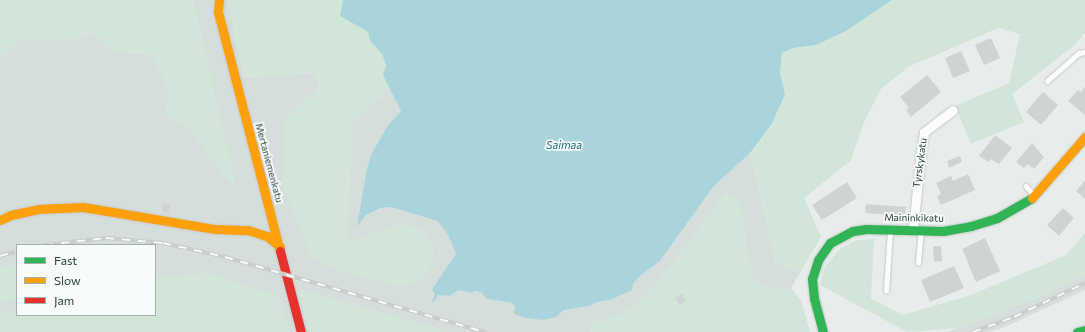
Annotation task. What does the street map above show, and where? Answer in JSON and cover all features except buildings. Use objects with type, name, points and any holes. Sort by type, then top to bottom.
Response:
[{"type":"street","name":"Mertaniemenkatu","points":[[219,0],[218,12],[221,27],[280,247],[301,332]]},
{"type":"street","name":"Tyrskykatu","points":[[917,231],[920,158],[924,132],[956,108]]},
{"type":"street","name":"Maininkikatu","points":[[823,332],[812,289],[814,270],[823,251],[830,243],[853,231],[866,228],[943,231],[971,226],[1014,211],[1035,195],[1085,137]]},
{"type":"street","points":[[0,220],[11,215],[39,209],[83,207],[215,229],[248,230],[267,236],[280,247]]},
{"type":"street","points":[[1077,332],[1085,330]]},
{"type":"lane","points":[[1047,80],[1079,53],[1085,52]]},
{"type":"lane","points":[[1026,186],[1035,195]]},
{"type":"lane","points":[[886,291],[890,229]]},
{"type":"lane","points":[[917,231],[918,263]]},
{"type":"shaded area","points":[[193,0],[228,0],[244,77],[315,73],[320,87],[284,122],[347,242],[352,122],[390,88],[401,111],[388,125],[372,153],[367,168],[358,226],[365,216],[381,208],[391,207],[437,221],[447,233],[456,254],[432,289],[435,295],[433,302],[438,295],[449,296],[459,290],[475,291],[481,292],[487,299],[512,303],[515,307],[556,317],[564,310],[589,306],[597,302],[610,300],[633,284],[640,276],[660,261],[713,187],[750,153],[776,263],[800,273],[791,288],[769,289],[753,281],[744,227],[737,199],[726,193],[678,257],[645,297],[618,316],[593,323],[590,332],[0,332],[0,58],[18,40],[86,38],[93,31],[114,51],[152,55],[169,88],[167,114],[194,133],[224,176],[235,186]]},
{"type":"shaded area","points":[[1085,275],[1085,290],[1007,326],[989,332],[947,332],[1037,298]]},
{"type":"green space","points":[[0,0],[193,0],[236,187],[224,176],[194,133],[167,114],[169,88],[152,55],[114,51],[93,31],[86,38],[18,40],[0,58]]},
{"type":"green space","points":[[228,0],[343,0],[340,16],[368,32],[370,41],[382,54],[386,65],[384,75],[390,88],[352,122],[347,242],[402,223],[422,230],[434,249],[430,269],[421,280],[400,286],[342,272],[312,259],[283,184],[284,122],[320,87],[315,73],[244,77]]},
{"type":"green space","points":[[892,0],[1085,0],[1085,33],[1076,44],[1012,94],[1024,122],[971,144],[955,106],[1009,83],[1020,34],[998,28],[908,67],[881,89],[864,122],[851,160],[804,198],[821,237],[800,273],[776,263],[750,153],[772,125],[785,94],[780,73],[782,53],[793,48],[816,45],[846,31]]},
{"type":"green space","points":[[726,193],[737,199],[744,227],[747,252],[753,280],[769,289],[791,288],[801,300],[810,332],[590,332],[593,323],[618,316],[645,297],[678,257]]},
{"type":"green space","points":[[1085,233],[1085,275],[1037,298],[961,328],[907,332],[820,285],[824,268],[840,249],[857,240],[874,239],[871,298],[902,315],[971,295],[1066,255]]},
{"type":"green space","points":[[16,263],[16,297],[0,303],[0,268]]},
{"type":"green space","points":[[207,273],[279,296],[289,332],[0,332],[0,314],[16,310],[16,316],[156,316],[156,278]]},
{"type":"green space","points":[[298,289],[450,332],[308,332]]},
{"type":"water","name":"Saimaa","points":[[343,0],[892,0],[846,31],[816,45],[793,48],[782,53],[780,73],[785,94],[772,124],[750,153],[713,187],[660,261],[640,276],[633,284],[632,290],[610,300],[597,302],[589,306],[564,310],[556,317],[543,320],[526,318],[514,314],[515,307],[512,303],[487,299],[481,292],[475,291],[471,293],[459,290],[449,296],[438,295],[435,301],[432,302],[435,295],[432,289],[456,254],[447,233],[437,221],[391,207],[381,208],[365,216],[357,227],[367,168],[372,153],[388,125],[401,111],[383,75],[386,65],[382,54],[370,41],[368,32],[340,16]]},
{"type":"railway","points":[[54,244],[106,238],[163,243],[225,257],[485,332]]},
{"type":"railway","points":[[0,256],[16,251]]},
{"type":"railway","points":[[973,332],[1014,317],[1085,283]]},
{"type":"traffic: fast","points":[[823,332],[814,298],[812,279],[818,260],[830,243],[853,231],[866,229],[943,231],[971,226],[997,218],[1032,198]]},
{"type":"traffic: fast","points":[[1077,332],[1085,330]]},
{"type":"traffic: slow","points":[[219,0],[218,12],[280,251]]},
{"type":"traffic: slow","points":[[1032,198],[1085,137]]},
{"type":"traffic: slow","points":[[0,220],[11,215],[39,209],[83,207],[215,229],[248,230],[267,236],[280,247]]},
{"type":"traffic: jam","points":[[280,251],[301,332]]}]
